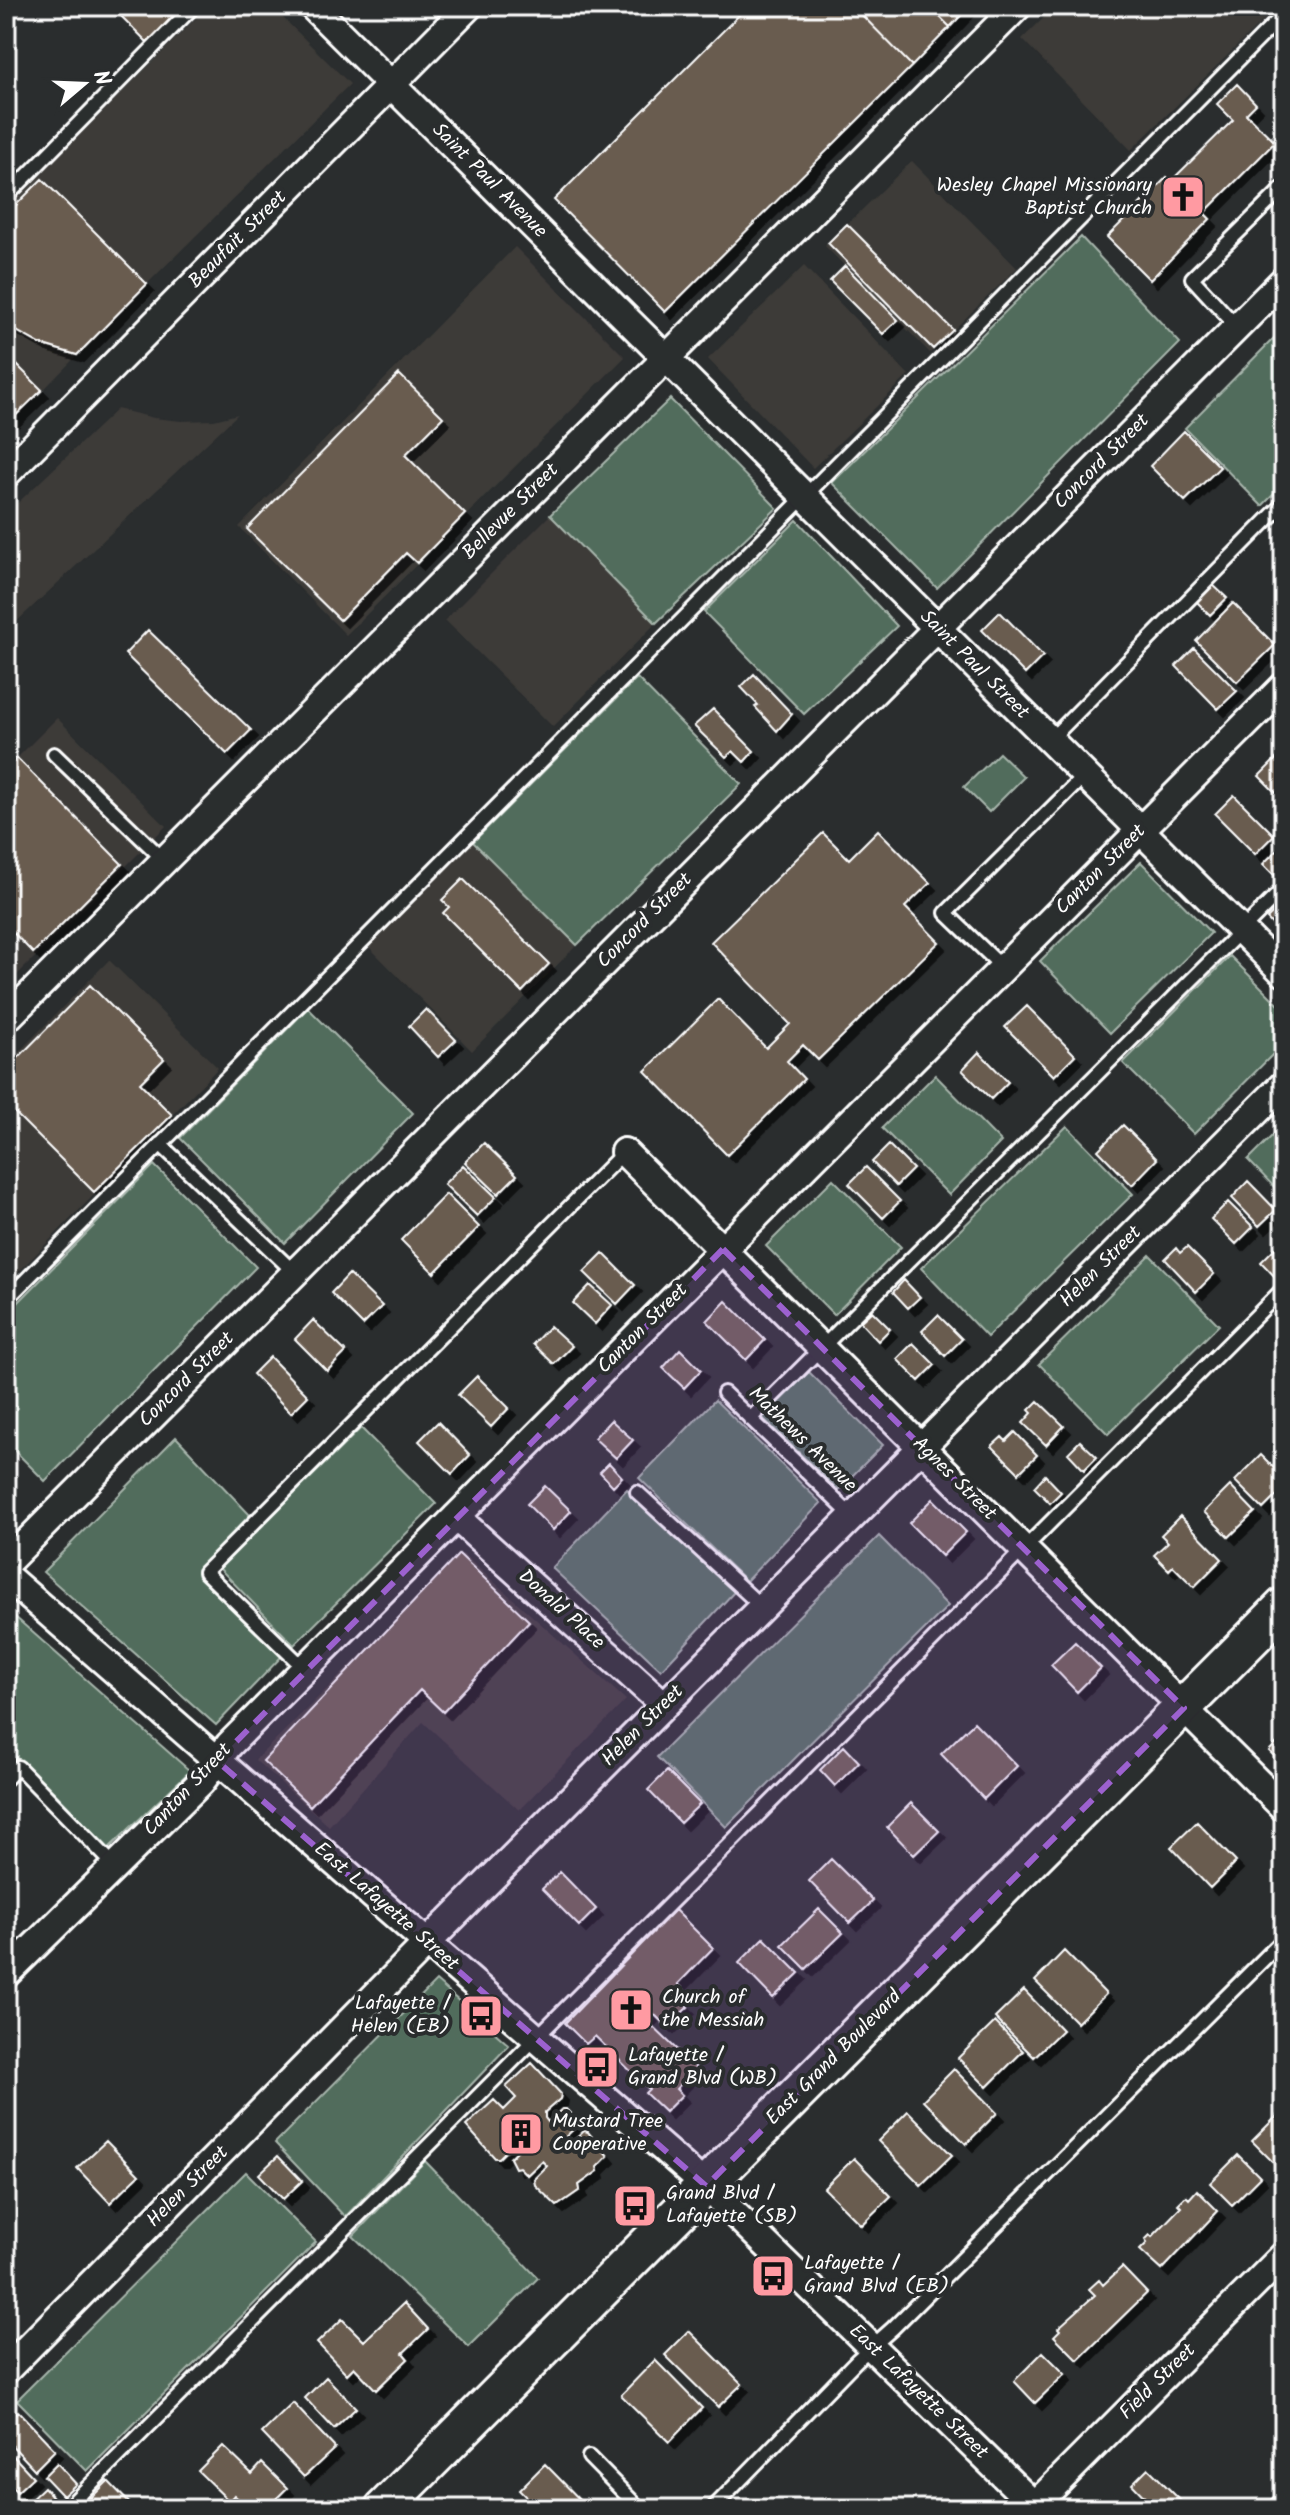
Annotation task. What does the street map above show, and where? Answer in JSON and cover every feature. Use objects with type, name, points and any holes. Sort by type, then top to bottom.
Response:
[{"type":"main road","name":"East Grand Boulevard","points":[[383,2509],[1284,1606]]},
{"type":"street","name":"Saint Paul Avenue","points":[[312,6],[665,357]]},
{"type":"street","name":"Beaufait Street","points":[[6,474],[469,6]]},
{"type":"street","name":"Bellevue Street","points":[[6,1019],[1018,6]]},
{"type":"street","name":"Concord Street","points":[[6,1563],[1284,280]]},
{"type":"street","name":"Saint Paul Street","points":[[665,357],[1284,973]]},
{"type":"street","name":"Canton Street","points":[[6,1974],[201,1782],[229,1745],[1284,686]]},
{"type":"street","name":"Helen Street","points":[[6,2370],[1284,1084]]},
{"type":"street","name":"Agnes Street","points":[[624,1152],[1284,1808]]},
{"type":"street","name":"Donald Place","points":[[456,1517],[664,1705]]},
{"type":"street","name":"East Lafayette Street","points":[[6,1576],[706,2186],[1035,2508]]},
{"type":"street","name":"Field Street","points":[[1035,2508],[1284,2255]]},
{"type":"lane","points":[[6,197],[194,6]]},
{"type":"lane","points":[[6,1300],[1284,14]]},
{"type":"lane","points":[[1237,327],[1192,278],[1284,187]]},
{"type":"lane","points":[[1050,740],[1284,503]]},
{"type":"lane","points":[[54,754],[164,860]]},
{"type":"lane","points":[[1003,968],[946,913],[1085,775]]},
{"type":"lane","points":[[750,1419],[1284,888]]},
{"type":"lane","points":[[160,1144],[294,1272]]},
{"type":"lane","points":[[305,1669],[205,1572],[624,1152]]},
{"type":"lane","points":[[66,2509],[1284,1288]]},
{"type":"lane","name":"Mathews Avenue","points":[[724,1393],[852,1516]]},
{"type":"lane","points":[[637,1492],[762,1607]]},
{"type":"lane","points":[[6,1779],[18,1767],[116,1867]]},
{"type":"lane","points":[[712,2509],[872,2346],[1284,1939]]},
{"type":"lane","points":[[589,2457],[640,2509]]},
{"type":"lane","points":[[1273,2509],[1284,2498]]},
{"type":"highlighted area","points":[[723,1249],[1184,1708],[706,2186],[217,1761]]},
{"type":"shaded area","points":[[208,6],[271,6],[350,84],[6,428],[6,209]]},
{"type":"shaded area","points":[[1056,6],[1278,6],[1131,150],[1022,39]]},
{"type":"shaded area","points":[[912,161],[1017,268],[930,353],[825,246]]},
{"type":"shaded area","points":[[515,247],[625,357],[346,635],[239,527]]},
{"type":"shaded area","points":[[804,266],[909,375],[813,468],[708,359]]},
{"type":"shaded area","points":[[117,409],[181,421],[214,420],[238,414],[14,624],[6,616],[6,514]]},
{"type":"shaded area","points":[[550,515],[656,623],[553,727],[445,620]]},
{"type":"shaded area","points":[[57,718],[166,826],[6,986],[6,769]]},
{"type":"shaded area","points":[[473,842],[577,945],[472,1051],[369,947]]},
{"type":"shaded area","points":[[109,960],[218,1068],[6,1285],[6,1065]]},
{"type":"shaded area","points":[[463,1554],[626,1700],[519,1810],[423,1722],[329,1826],[255,1760]]},
{"type":"green space","points":[[1081,237],[1180,343],[937,588],[832,483]]},
{"type":"green space","points":[[1284,328],[1284,484],[1262,506],[1185,428]]},
{"type":"green space","points":[[670,399],[777,508],[656,623],[550,515]]},
{"type":"green space","points":[[797,520],[897,626],[804,714],[704,612]]},
{"type":"green space","points":[[637,678],[741,784],[577,945],[473,842]]},
{"type":"green space","points":[[999,753],[1024,777],[989,812],[964,787]]},
{"type":"green space","points":[[1141,862],[1211,933],[1110,1033],[1040,961]]},
{"type":"green space","points":[[1230,956],[1284,1010],[1284,1043],[1194,1134],[1123,1063]]},
{"type":"green space","points":[[308,1008],[413,1113],[285,1243],[180,1138]]},
{"type":"green space","points":[[935,1075],[1001,1142],[949,1195],[882,1128]]},
{"type":"green space","points":[[1284,1124],[1284,1197],[1248,1160]]},
{"type":"green space","points":[[1067,1126],[1133,1194],[987,1337],[921,1268]]},
{"type":"green space","points":[[154,1165],[256,1267],[45,1481],[6,1442],[6,1315]]},
{"type":"green space","points":[[833,1179],[901,1247],[834,1315],[766,1246]]},
{"type":"green space","points":[[1150,1255],[1219,1325],[1108,1434],[1039,1364]]},
{"type":"green space","points":[[809,1372],[883,1445],[838,1490],[762,1417]]},
{"type":"green space","points":[[715,1400],[821,1503],[746,1581],[639,1478]]},
{"type":"green space","points":[[361,1428],[436,1504],[294,1645],[219,1568]]},
{"type":"green space","points":[[176,1437],[250,1515],[198,1570],[283,1655],[216,1725],[43,1572]]},
{"type":"green space","points":[[627,1489],[735,1591],[661,1670],[552,1568]]},
{"type":"green space","points":[[879,1536],[948,1606],[726,1827],[657,1757]]},
{"type":"green space","points":[[6,1609],[190,1771],[108,1849],[14,1758],[6,1765]]},
{"type":"green space","points":[[436,1981],[509,2045],[345,2217],[275,2143]]},
{"type":"green space","points":[[425,2161],[538,2278],[469,2347],[353,2236]]},
{"type":"green space","points":[[246,2172],[316,2242],[87,2471],[17,2400]]},
{"type":"building","points":[[111,6],[183,6],[148,43]]},
{"type":"building","points":[[748,6],[853,6],[912,66],[665,312],[554,200]]},
{"type":"building","points":[[853,6],[929,6],[950,27],[912,66]]},
{"type":"building","points":[[929,6],[970,6],[950,27]]},
{"type":"building","name":"Wesley Chapel Missionary Baptist Church","points":[[1237,84],[1256,104],[1246,114],[1275,142],[1204,213],[1210,219],[1150,280],[1107,237],[1167,177],[1171,181],[1233,120],[1217,104]]},
{"type":"building","points":[[42,179],[147,284],[77,355],[40,344],[6,325],[6,215]]},
{"type":"building","points":[[847,224],[953,330],[933,349],[828,243]]},
{"type":"building","points":[[845,266],[898,320],[883,334],[830,281]]},
{"type":"building","points":[[6,354],[42,390],[6,425]]},
{"type":"building","points":[[399,374],[443,417],[405,455],[465,514],[417,563],[406,553],[340,620],[247,529]]},
{"type":"building","points":[[1184,431],[1220,467],[1185,501],[1150,466]]},
{"type":"building","points":[[1212,584],[1227,598],[1210,615],[1195,600]]},
{"type":"building","points":[[1233,603],[1275,645],[1237,682],[1196,641]]},
{"type":"building","points":[[1000,612],[1043,656],[1025,674],[982,630]]},
{"type":"building","points":[[148,630],[251,730],[227,754],[125,654]]},
{"type":"building","points":[[1194,648],[1237,691],[1218,709],[1176,666]]},
{"type":"building","points":[[754,674],[792,714],[777,731],[741,687]]},
{"type":"building","points":[[713,709],[754,751],[744,762],[733,751],[726,757],[694,726]]},
{"type":"building","points":[[17,758],[122,864],[33,953],[6,925],[6,769]]},
{"type":"building","points":[[1277,758],[1284,765],[1284,801],[1259,776]]},
{"type":"building","points":[[1234,795],[1274,835],[1255,854],[1215,814]]},
{"type":"building","points":[[878,830],[930,883],[905,907],[939,942],[818,1060],[803,1045],[787,1061],[804,1079],[727,1155],[645,1071],[718,999],[766,1048],[790,1024],[711,942],[823,833],[849,859]]},
{"type":"building","points":[[1281,846],[1284,849],[1284,872],[1278,879],[1263,864]]},
{"type":"building","points":[[463,879],[549,964],[522,992],[443,913],[449,907],[442,900]]},
{"type":"building","points":[[1284,902],[1284,937],[1267,919]]},
{"type":"building","points":[[90,985],[164,1059],[140,1083],[172,1115],[94,1192],[6,1104],[14,1095],[6,1086],[6,1070]]},
{"type":"building","points":[[1027,1006],[1075,1055],[1054,1076],[1005,1027]]},
{"type":"building","points":[[426,1009],[456,1040],[438,1057],[409,1026]]},
{"type":"building","points":[[979,1052],[1008,1082],[991,1099],[962,1070]]},
{"type":"building","points":[[1123,1125],[1157,1159],[1132,1185],[1098,1150]]},
{"type":"building","points":[[484,1143],[517,1175],[498,1194],[465,1162]]},
{"type":"building","points":[[889,1145],[913,1169],[896,1186],[872,1162]]},
{"type":"building","points":[[463,1165],[496,1197],[477,1216],[444,1184]]},
{"type":"building","points":[[866,1167],[900,1201],[883,1218],[849,1184]]},
{"type":"building","points":[[1248,1181],[1276,1210],[1259,1226],[1232,1198]]},
{"type":"building","points":[[446,1194],[479,1227],[434,1273],[401,1240]]},
{"type":"building","points":[[1228,1202],[1253,1227],[1236,1244],[1211,1219]]},
{"type":"building","points":[[1187,1247],[1214,1274],[1196,1292],[1165,1259],[1176,1248],[1180,1253]]},
{"type":"building","points":[[1275,1248],[1284,1257],[1284,1274],[1278,1280],[1261,1262]]},
{"type":"building","points":[[603,1253],[635,1285],[617,1304],[584,1272]]},
{"type":"building","points":[[349,1274],[382,1306],[363,1325],[331,1293]]},
{"type":"building","points":[[904,1280],[920,1297],[908,1308],[893,1292]]},
{"type":"building","points":[[590,1285],[612,1305],[595,1324],[573,1303]]},
{"type":"building","points":[[726,1301],[765,1340],[746,1360],[707,1321]]},
{"type":"building","points":[[872,1311],[890,1329],[878,1341],[860,1322]]},
{"type":"building","points":[[938,1315],[962,1339],[945,1356],[922,1331]]},
{"type":"building","points":[[313,1320],[346,1352],[327,1371],[295,1339]]},
{"type":"building","points":[[550,1326],[572,1346],[554,1364],[533,1344]]},
{"type":"building","points":[[913,1343],[935,1365],[919,1381],[897,1359]]},
{"type":"building","points":[[680,1349],[701,1370],[684,1388],[663,1368]]},
{"type":"building","points":[[270,1357],[308,1396],[291,1413],[253,1374]]},
{"type":"building","points":[[477,1376],[509,1408],[491,1427],[458,1395]]},
{"type":"building","points":[[1038,1401],[1064,1426],[1046,1445],[1023,1423]]},
{"type":"building","points":[[611,1420],[633,1440],[616,1458],[594,1438]]},
{"type":"building","points":[[438,1422],[470,1455],[452,1474],[419,1441]]},
{"type":"building","points":[[1015,1432],[1037,1455],[1019,1473],[992,1446],[1002,1437],[1006,1441]]},
{"type":"building","points":[[1080,1441],[1097,1457],[1084,1470],[1068,1453]]},
{"type":"building","points":[[1261,1455],[1284,1478],[1284,1488],[1263,1509],[1235,1481]]},
{"type":"building","points":[[609,1463],[622,1477],[613,1486],[600,1472]]},
{"type":"building","points":[[1045,1475],[1061,1492],[1050,1503],[1034,1487]]},
{"type":"building","points":[[545,1486],[571,1511],[553,1530],[527,1504]]},
{"type":"building","points":[[1230,1486],[1255,1512],[1229,1537],[1204,1512]]},
{"type":"building","points":[[933,1499],[966,1532],[942,1556],[909,1523]]},
{"type":"building","points":[[1180,1516],[1222,1559],[1194,1587],[1173,1566],[1169,1570],[1154,1555],[1168,1542],[1161,1535]]},
{"type":"building","points":[[459,1554],[529,1621],[443,1712],[420,1690],[310,1806],[263,1761]]},
{"type":"building","points":[[1075,1642],[1101,1668],[1077,1692],[1051,1665]]},
{"type":"building","points":[[974,1722],[1017,1766],[984,1799],[941,1754]]},
{"type":"building","points":[[1284,1736],[1284,1766],[1269,1751]]},
{"type":"building","points":[[844,1746],[859,1762],[835,1786],[820,1770]]},
{"type":"building","points":[[667,1771],[700,1804],[680,1823],[648,1790]]},
{"type":"building","points":[[911,1803],[939,1831],[914,1855],[887,1827]]},
{"type":"building","points":[[1197,1822],[1236,1862],[1210,1888],[1171,1847]]},
{"type":"building","points":[[831,1859],[873,1901],[850,1923],[809,1881]]},
{"type":"building","points":[[560,1872],[596,1909],[579,1926],[542,1889]]},
{"type":"building","points":[[819,1909],[843,1933],[806,1969],[782,1945]]},
{"type":"building","name":"Church of the Messiah","points":[[675,1910],[713,1948],[678,1984],[686,1992],[680,1999],[688,2007],[667,2027],[653,2013],[646,2020],[696,2068],[676,2089],[682,2095],[665,2112],[645,2093],[649,2089],[595,2036],[586,2044],[565,2023]]},
{"type":"building","points":[[764,1938],[799,1973],[773,1998],[739,1963]]},
{"type":"building","points":[[1064,1951],[1106,1994],[1077,2023],[1035,1981]]},
{"type":"building","points":[[1024,1990],[1062,2030],[1034,2057],[995,2018]]},
{"type":"building","points":[[995,2022],[1023,2051],[987,2087],[958,2058]]},
{"type":"building","name":"Mustard Tree Cooperative","points":[[532,2063],[561,2094],[560,2099],[545,2112],[545,2118],[548,2122],[566,2109],[577,2126],[561,2141],[567,2147],[584,2131],[588,2132],[608,2156],[597,2167],[598,2171],[579,2185],[580,2190],[557,2206],[535,2185],[534,2179],[547,2166],[542,2161],[527,2175],[519,2167],[515,2168],[510,2158],[523,2145],[521,2143],[515,2142],[499,2158],[495,2158],[466,2126],[494,2100],[504,2110],[516,2098],[506,2087]]},
{"type":"building","points":[[954,2069],[997,2113],[966,2144],[923,2100]]},
{"type":"building","points":[[1284,2109],[1284,2155],[1275,2164],[1252,2141]]},
{"type":"building","points":[[908,2111],[952,2155],[921,2185],[878,2141]]},
{"type":"building","points":[[106,2141],[139,2175],[110,2203],[77,2168]]},
{"type":"building","points":[[1238,2155],[1260,2177],[1232,2205],[1210,2183]]},
{"type":"building","points":[[278,2156],[302,2181],[283,2199],[259,2174]]},
{"type":"building","points":[[854,2158],[891,2196],[861,2225],[824,2188]]},
{"type":"building","points":[[1197,2190],[1218,2211],[1162,2270],[1140,2250],[1147,2243],[1145,2240],[1150,2235],[1152,2237],[1181,2207],[1178,2204],[1186,2196],[1189,2199]]},
{"type":"building","points":[[1122,2267],[1147,2293],[1078,2360],[1054,2336],[1060,2330],[1058,2328],[1095,2295],[1089,2289],[1099,2280],[1103,2285]]},
{"type":"building","points":[[404,2303],[428,2329],[403,2353],[408,2359],[376,2390],[354,2367],[347,2374],[317,2343],[342,2319],[364,2341]]},
{"type":"building","points":[[689,2331],[742,2384],[718,2407],[665,2355]]},
{"type":"building","points":[[1043,2352],[1065,2374],[1035,2403],[1014,2381]]},
{"type":"building","points":[[655,2360],[702,2408],[669,2442],[621,2395]]},
{"type":"building","points":[[326,2377],[356,2408],[334,2429],[305,2398]]},
{"type":"building","points":[[293,2403],[335,2448],[304,2477],[262,2433]]},
{"type":"building","points":[[18,2411],[55,2450],[35,2470],[6,2439],[6,2422]]},
{"type":"building","points":[[223,2446],[252,2474],[262,2463],[287,2488],[266,2509],[249,2509],[234,2495],[229,2501],[198,2471]]},
{"type":"building","points":[[6,2448],[33,2477],[17,2492],[6,2480]]},
{"type":"building","points":[[57,2463],[76,2484],[63,2496],[44,2476]]},
{"type":"building","points":[[545,2464],[589,2509],[538,2509],[519,2490]]},
{"type":"building","points":[[1148,2468],[1189,2509],[1156,2509],[1132,2484]]},
{"type":"building","points":[[108,2481],[135,2509],[80,2509]]},
{"type":"building","points":[[44,2487],[58,2503],[51,2509],[32,2509],[27,2503]]},
{"type":"place","name":"Wesley Chapel Missionary Baptist Church","points":[[1183,197]]},
{"type":"place","name":"Church of the Messiah","points":[[631,2010]]},
{"type":"place","name":"Lafayette / Helen (EB)","points":[[481,2016]]},
{"type":"place","name":"Lafayette / Grand Blvd (WB)","points":[[597,2067]]},
{"type":"place","name":"Mustard Tree Cooperative","points":[[521,2134]]},
{"type":"place","name":"Grand Blvd / Lafayette (SB)","points":[[635,2206]]},
{"type":"place","name":"Lafayette / Grand Blvd (EB)","points":[[773,2276]]}]
